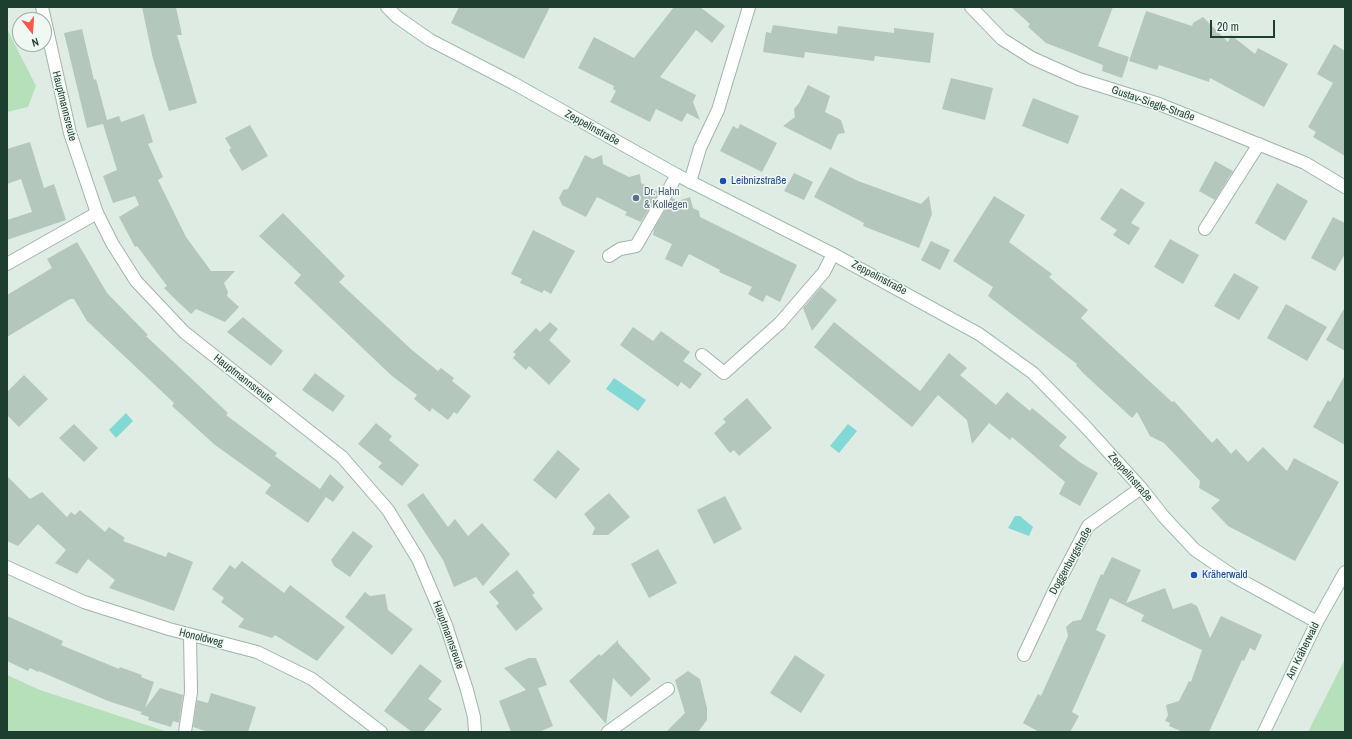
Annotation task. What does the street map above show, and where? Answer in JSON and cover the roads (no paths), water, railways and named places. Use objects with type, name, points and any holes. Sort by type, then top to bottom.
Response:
[{"type":"street","name":"Hauptmannsreute","points":[[42,7],[70,133],[97,213],[112,243],[136,281],[184,332],[342,456],[388,510],[418,559],[446,625],[467,690],[474,717],[475,732]]},
{"type":"street","name":"Zeppelinstraße","points":[[387,7],[397,17],[430,40],[513,83],[690,182],[833,254],[979,334],[1033,373],[1084,424],[1141,488],[1164,517],[1195,550],[1235,577],[1317,622]]},
{"type":"street","name":"Gustav-Siegle-Straße","points":[[971,7],[1002,39],[1032,58],[1079,79],[1159,104],[1259,144],[1305,163],[1345,187]]},
{"type":"street","points":[[690,182],[700,148],[718,110],[746,8]]},
{"type":"street","points":[[1205,229],[1259,144]]},
{"type":"street","points":[[608,256],[620,249],[636,246],[677,175]]},
{"type":"street","points":[[7,264],[97,213]]},
{"type":"street","points":[[702,355],[724,373],[780,323],[824,272],[833,254]]},
{"type":"street","name":"Doggenburgstraße","points":[[1024,654],[1055,589],[1088,526],[1141,488]]},
{"type":"street","name":"Honoldweg","points":[[7,567],[84,602],[190,635],[257,652],[312,679],[381,732]]},
{"type":"street","name":"Am Kräherwald","points":[[1264,732],[1317,622],[1345,572]]},
{"type":"street","points":[[185,732],[191,692],[190,635]]},
{"type":"street","points":[[608,732],[668,689]]},
{"type":"water","points":[[614,378],[646,400],[638,411],[606,389]]},
{"type":"water","points":[[126,413],[133,421],[116,438],[109,430]]},
{"type":"water","points":[[848,424],[857,431],[839,453],[830,446]]},
{"type":"water","points":[[1015,516],[1020,516],[1033,527],[1029,536],[1008,528]]},
{"type":"place","name":"Leibnizstraße","points":[[723,181]]},
{"type":"place","name":"Dr. Hahn & Kollegen","points":[[636,198]]},
{"type":"place","name":"Kräherwald","points":[[1194,575]]}]
